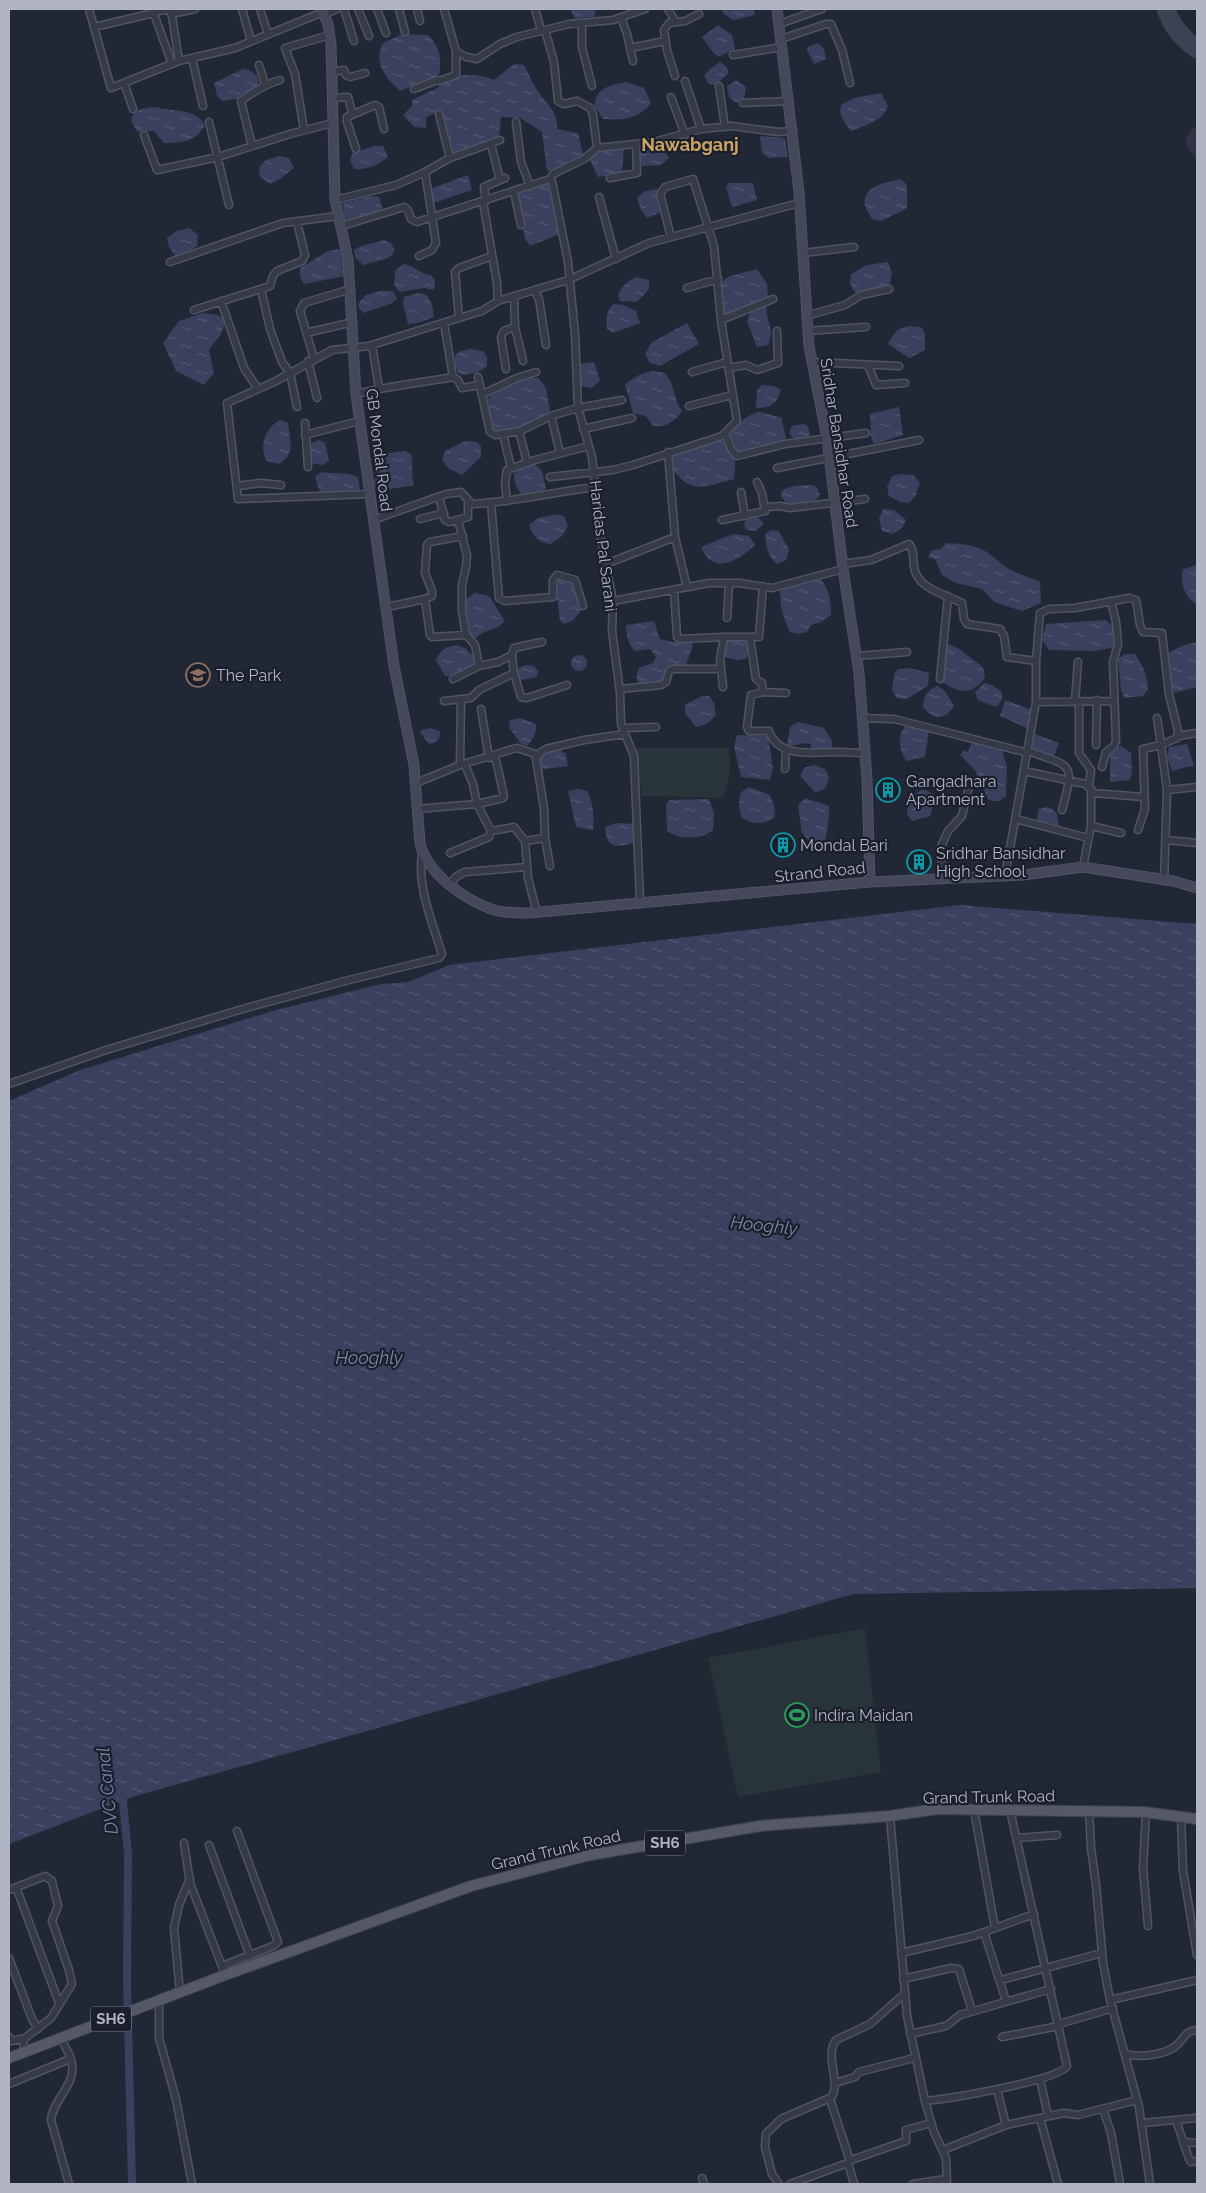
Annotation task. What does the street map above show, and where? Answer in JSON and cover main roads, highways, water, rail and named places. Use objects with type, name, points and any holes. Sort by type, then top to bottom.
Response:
[{"type":"main road","name":"Grand Trunk Road","points":[[9,2058],[180,1994],[224,1971],[471,1886],[567,1860],[760,1826],[890,1816],[936,1809],[1146,1812],[1197,1820]]},
{"type":"water","points":[[570,9],[596,9],[594,17],[575,18]]},
{"type":"water","points":[[721,9],[754,9],[755,15],[733,20],[724,14]]},
{"type":"water","points":[[718,25],[732,35],[735,49],[720,56],[715,55],[702,37]]},
{"type":"water","points":[[403,34],[428,35],[438,49],[440,63],[439,75],[400,91],[385,75],[379,57],[383,43]]},
{"type":"water","points":[[818,43],[824,49],[826,59],[814,64],[807,50],[808,47]]},
{"type":"water","points":[[720,62],[726,66],[729,73],[715,85],[709,84],[704,76]]},
{"type":"water","points":[[514,64],[524,65],[535,87],[552,110],[556,118],[557,129],[578,133],[583,154],[559,167],[547,171],[542,132],[520,118],[501,117],[499,139],[452,155],[440,111],[426,117],[426,128],[414,127],[403,115],[412,106],[412,100],[439,87],[439,83],[466,75],[494,80]]},
{"type":"water","points":[[243,69],[252,71],[255,74],[258,80],[256,88],[246,96],[222,101],[217,96],[214,83]]},
{"type":"water","points":[[736,80],[746,87],[744,99],[736,103],[729,97],[727,86]]},
{"type":"water","points":[[626,82],[644,88],[651,103],[641,113],[630,118],[603,119],[594,106],[598,95],[609,86]]},
{"type":"water","points":[[881,93],[888,106],[886,111],[873,122],[851,131],[841,116],[841,105],[854,98]]},
{"type":"water","points":[[156,107],[190,113],[201,120],[205,126],[197,135],[177,143],[164,143],[154,131],[137,132],[131,120],[135,113],[141,109]]},
{"type":"water","points":[[760,136],[785,138],[788,157],[769,158],[762,153]]},
{"type":"water","points":[[660,143],[669,158],[660,165],[642,166],[637,148]]},
{"type":"water","points":[[374,146],[383,146],[388,157],[372,166],[354,169],[350,160],[353,153]]},
{"type":"water","points":[[624,148],[622,173],[598,177],[589,158],[596,151]]},
{"type":"water","points":[[279,156],[289,158],[294,168],[270,184],[260,177],[259,167],[266,160]]},
{"type":"water","points":[[468,175],[472,190],[433,203],[430,189]]},
{"type":"water","points":[[901,179],[907,185],[907,208],[882,221],[872,219],[865,205],[867,193],[877,186]]},
{"type":"water","points":[[728,183],[753,183],[757,200],[732,207],[726,188]]},
{"type":"water","points":[[543,184],[550,184],[560,234],[530,246],[525,239],[517,194]]},
{"type":"water","points":[[657,189],[663,211],[647,218],[641,210],[637,198],[645,191]]},
{"type":"water","points":[[372,196],[379,197],[383,210],[376,214],[349,221],[344,218],[343,203]]},
{"type":"water","points":[[189,228],[198,235],[197,246],[184,255],[176,257],[169,247],[167,238],[177,231]]},
{"type":"water","points":[[384,240],[391,243],[394,249],[393,254],[388,258],[363,265],[355,257],[354,250],[361,246]]},
{"type":"water","points":[[340,249],[345,276],[304,284],[300,277],[300,268],[328,251]]},
{"type":"water","points":[[888,262],[892,274],[889,287],[862,293],[854,292],[850,282],[851,274],[867,265]]},
{"type":"water","points":[[403,264],[431,275],[435,281],[434,290],[424,288],[400,292],[394,285],[395,271]]},
{"type":"water","points":[[757,269],[767,284],[768,298],[730,314],[724,314],[721,308],[720,283],[730,276]]},
{"type":"water","points":[[637,277],[649,280],[649,289],[637,302],[620,301],[619,292],[627,282]]},
{"type":"water","points":[[379,291],[393,291],[397,299],[390,304],[363,313],[358,307],[359,302],[366,295]]},
{"type":"water","points":[[419,293],[427,295],[432,305],[434,317],[418,323],[408,324],[403,304],[404,297]]},
{"type":"water","points":[[613,304],[623,305],[636,311],[640,323],[613,333],[607,329],[607,316]]},
{"type":"water","points":[[767,305],[771,333],[770,339],[768,345],[757,347],[747,321],[750,313]]},
{"type":"water","points":[[203,313],[217,315],[226,320],[221,334],[209,350],[214,373],[204,385],[176,371],[163,343],[179,321]]},
{"type":"water","points":[[687,323],[699,344],[660,366],[650,363],[645,354],[651,343]]},
{"type":"water","points":[[909,326],[921,327],[925,333],[925,350],[910,358],[888,344],[896,332],[901,328]]},
{"type":"water","points":[[471,349],[483,351],[487,357],[487,366],[474,373],[459,374],[455,364],[455,355],[461,351]]},
{"type":"water","points":[[594,362],[600,380],[592,388],[579,386],[579,364]]},
{"type":"water","points":[[652,371],[665,373],[682,411],[673,421],[662,426],[653,426],[646,416],[633,413],[625,384],[639,375]]},
{"type":"water","points":[[529,378],[538,378],[546,388],[550,411],[530,423],[494,433],[487,405],[491,395],[503,387]]},
{"type":"water","points":[[762,385],[774,386],[781,390],[772,405],[756,408],[757,390]]},
{"type":"water","points":[[899,407],[903,435],[874,444],[871,438],[870,414]]},
{"type":"water","points":[[757,412],[781,417],[786,438],[781,444],[740,453],[733,447],[730,435],[738,424]]},
{"type":"water","points":[[280,420],[288,423],[291,446],[288,455],[279,464],[267,461],[264,456],[263,444],[267,432]]},
{"type":"water","points":[[805,424],[810,434],[806,440],[795,440],[789,433],[792,426]]},
{"type":"water","points":[[319,440],[325,443],[329,460],[323,465],[311,463],[309,444]]},
{"type":"water","points":[[715,440],[722,441],[735,461],[734,479],[699,487],[688,484],[673,472],[671,455]]},
{"type":"water","points":[[465,441],[478,442],[481,447],[481,457],[462,475],[448,468],[442,460],[445,451]]},
{"type":"water","points":[[405,451],[411,454],[414,485],[378,491],[374,485],[376,458],[382,454]]},
{"type":"water","points":[[527,465],[536,465],[542,471],[546,489],[522,495],[515,483],[514,474],[515,470]]},
{"type":"water","points":[[322,472],[355,476],[358,478],[360,489],[348,494],[322,494],[315,476]]},
{"type":"water","points":[[901,474],[913,475],[920,482],[916,495],[909,503],[900,502],[889,496],[887,487],[892,476]]},
{"type":"water","points":[[812,485],[817,487],[820,494],[816,500],[787,505],[781,496],[782,490],[794,486]]},
{"type":"water","points":[[883,509],[894,510],[906,520],[902,528],[893,534],[882,531],[879,519]]},
{"type":"water","points":[[557,514],[564,516],[568,526],[562,536],[551,544],[540,541],[529,525],[538,518]]},
{"type":"water","points":[[756,515],[764,524],[755,531],[746,530],[744,524],[749,517]]},
{"type":"water","points":[[771,530],[779,531],[789,550],[786,560],[777,564],[769,554],[766,543],[765,534]]},
{"type":"water","points":[[733,534],[749,536],[755,545],[741,556],[726,563],[712,561],[706,556],[701,547]]},
{"type":"water","points":[[946,543],[976,547],[988,553],[1011,570],[1040,582],[1041,603],[1022,611],[994,602],[982,589],[956,583],[942,575],[935,559],[928,558],[932,550],[941,549]]},
{"type":"water","points":[[1197,565],[1197,604],[1186,594],[1182,579],[1183,569]]},
{"type":"water","points":[[819,577],[829,594],[831,615],[821,622],[811,625],[807,632],[798,634],[790,632],[782,612],[780,590]]},
{"type":"water","points":[[565,578],[574,584],[581,611],[572,621],[564,624],[560,621],[556,589],[559,580]]},
{"type":"water","points":[[475,593],[489,596],[505,621],[476,638],[470,637],[463,611],[465,599]]},
{"type":"water","points":[[1106,620],[1113,627],[1116,647],[1094,651],[1049,650],[1042,640],[1046,624]]},
{"type":"water","points":[[654,621],[660,639],[672,642],[691,642],[693,645],[686,665],[667,668],[662,683],[639,684],[636,677],[639,668],[653,663],[656,657],[650,649],[635,651],[628,640],[626,625]]},
{"type":"water","points":[[726,640],[747,641],[749,649],[746,659],[737,660],[724,657]]},
{"type":"water","points":[[1197,642],[1197,687],[1174,693],[1171,687],[1168,653],[1184,645]]},
{"type":"water","points":[[949,644],[983,667],[985,678],[975,688],[965,691],[954,689],[942,682],[944,649]]},
{"type":"water","points":[[456,645],[465,648],[474,657],[474,663],[461,673],[445,676],[436,660],[443,650]]},
{"type":"water","points":[[1125,654],[1135,654],[1143,667],[1148,690],[1143,696],[1124,698],[1121,690],[1118,659]]},
{"type":"water","points":[[576,655],[582,655],[587,660],[585,669],[576,671],[571,666],[571,660]]},
{"type":"water","points":[[525,665],[534,666],[538,671],[537,677],[522,680],[517,675],[519,668]]},
{"type":"water","points":[[909,668],[929,673],[928,686],[907,699],[896,698],[892,690],[894,674],[898,669]]},
{"type":"water","points":[[984,683],[992,685],[1002,692],[1002,699],[998,706],[978,700],[975,692]]},
{"type":"water","points":[[937,686],[944,690],[954,705],[947,714],[939,717],[931,714],[923,707],[926,694]]},
{"type":"water","points":[[702,696],[709,696],[714,703],[716,715],[707,724],[696,727],[685,713],[685,705]]},
{"type":"water","points":[[1005,700],[1033,710],[1029,729],[1000,716]]},
{"type":"water","points":[[520,718],[536,724],[534,736],[527,746],[520,743],[509,727],[510,720]]},
{"type":"water","points":[[798,722],[824,728],[832,741],[832,751],[814,757],[810,755],[811,744],[787,745],[790,727]]},
{"type":"water","points":[[907,724],[929,730],[925,757],[906,761],[900,738]]},
{"type":"water","points":[[430,728],[440,731],[440,734],[438,740],[429,744],[420,733],[421,730]]},
{"type":"water","points":[[1035,734],[1059,743],[1053,760],[1031,751]]},
{"type":"water","points":[[737,735],[768,736],[773,769],[770,780],[741,777],[734,747]]},
{"type":"water","points":[[972,742],[1002,750],[1007,767],[1006,796],[999,801],[988,800],[975,770],[960,755],[964,750],[968,752]]},
{"type":"water","points":[[1187,744],[1194,765],[1172,771],[1167,757],[1169,747]]},
{"type":"water","points":[[1121,746],[1131,753],[1132,772],[1130,780],[1110,782],[1110,753]]},
{"type":"water","points":[[552,749],[560,750],[566,754],[568,766],[539,768],[538,761],[544,753]]},
{"type":"water","points":[[814,765],[825,769],[829,777],[823,790],[815,792],[800,776],[804,768]]},
{"type":"water","points":[[749,787],[770,795],[775,817],[758,823],[750,822],[741,817],[740,793]]},
{"type":"water","points":[[578,789],[587,791],[591,801],[593,830],[576,827],[568,791]]},
{"type":"water","points":[[921,790],[926,790],[934,795],[935,800],[930,816],[912,821],[907,814],[908,801]]},
{"type":"water","points":[[805,798],[829,806],[825,845],[812,844],[802,833],[798,805]]},
{"type":"water","points":[[709,799],[714,813],[713,830],[703,836],[690,838],[678,836],[667,831],[666,804],[670,800]]},
{"type":"water","points":[[1047,807],[1053,809],[1057,814],[1059,827],[1051,832],[1044,829],[1037,819],[1038,809]]},
{"type":"water","points":[[616,823],[633,824],[634,843],[617,846],[610,843],[605,827]]},
{"type":"water","name":"Hooghly","points":[[960,905],[1197,924],[1197,1588],[854,1594],[132,1797],[9,1844],[9,1101],[80,1070],[276,1010],[381,984],[408,982],[449,965]]},
{"type":"waterway","name":"DVC Canal","points":[[122,1792],[128,1853],[127,1980],[132,2184]]},
{"type":"place","name":"The Park","points":[[198,675]]},
{"type":"place","name":"Gangadhara Apartment","points":[[888,790]]},
{"type":"place","name":"Mondal Bari","points":[[783,845]]},
{"type":"place","name":"Sridhar Bansidhar High School","points":[[919,862]]},
{"type":"place","name":"Indira Maidan","points":[[797,1715]]},
{"type":"district","name":"Nawabganj","points":[[690,144]]}]
